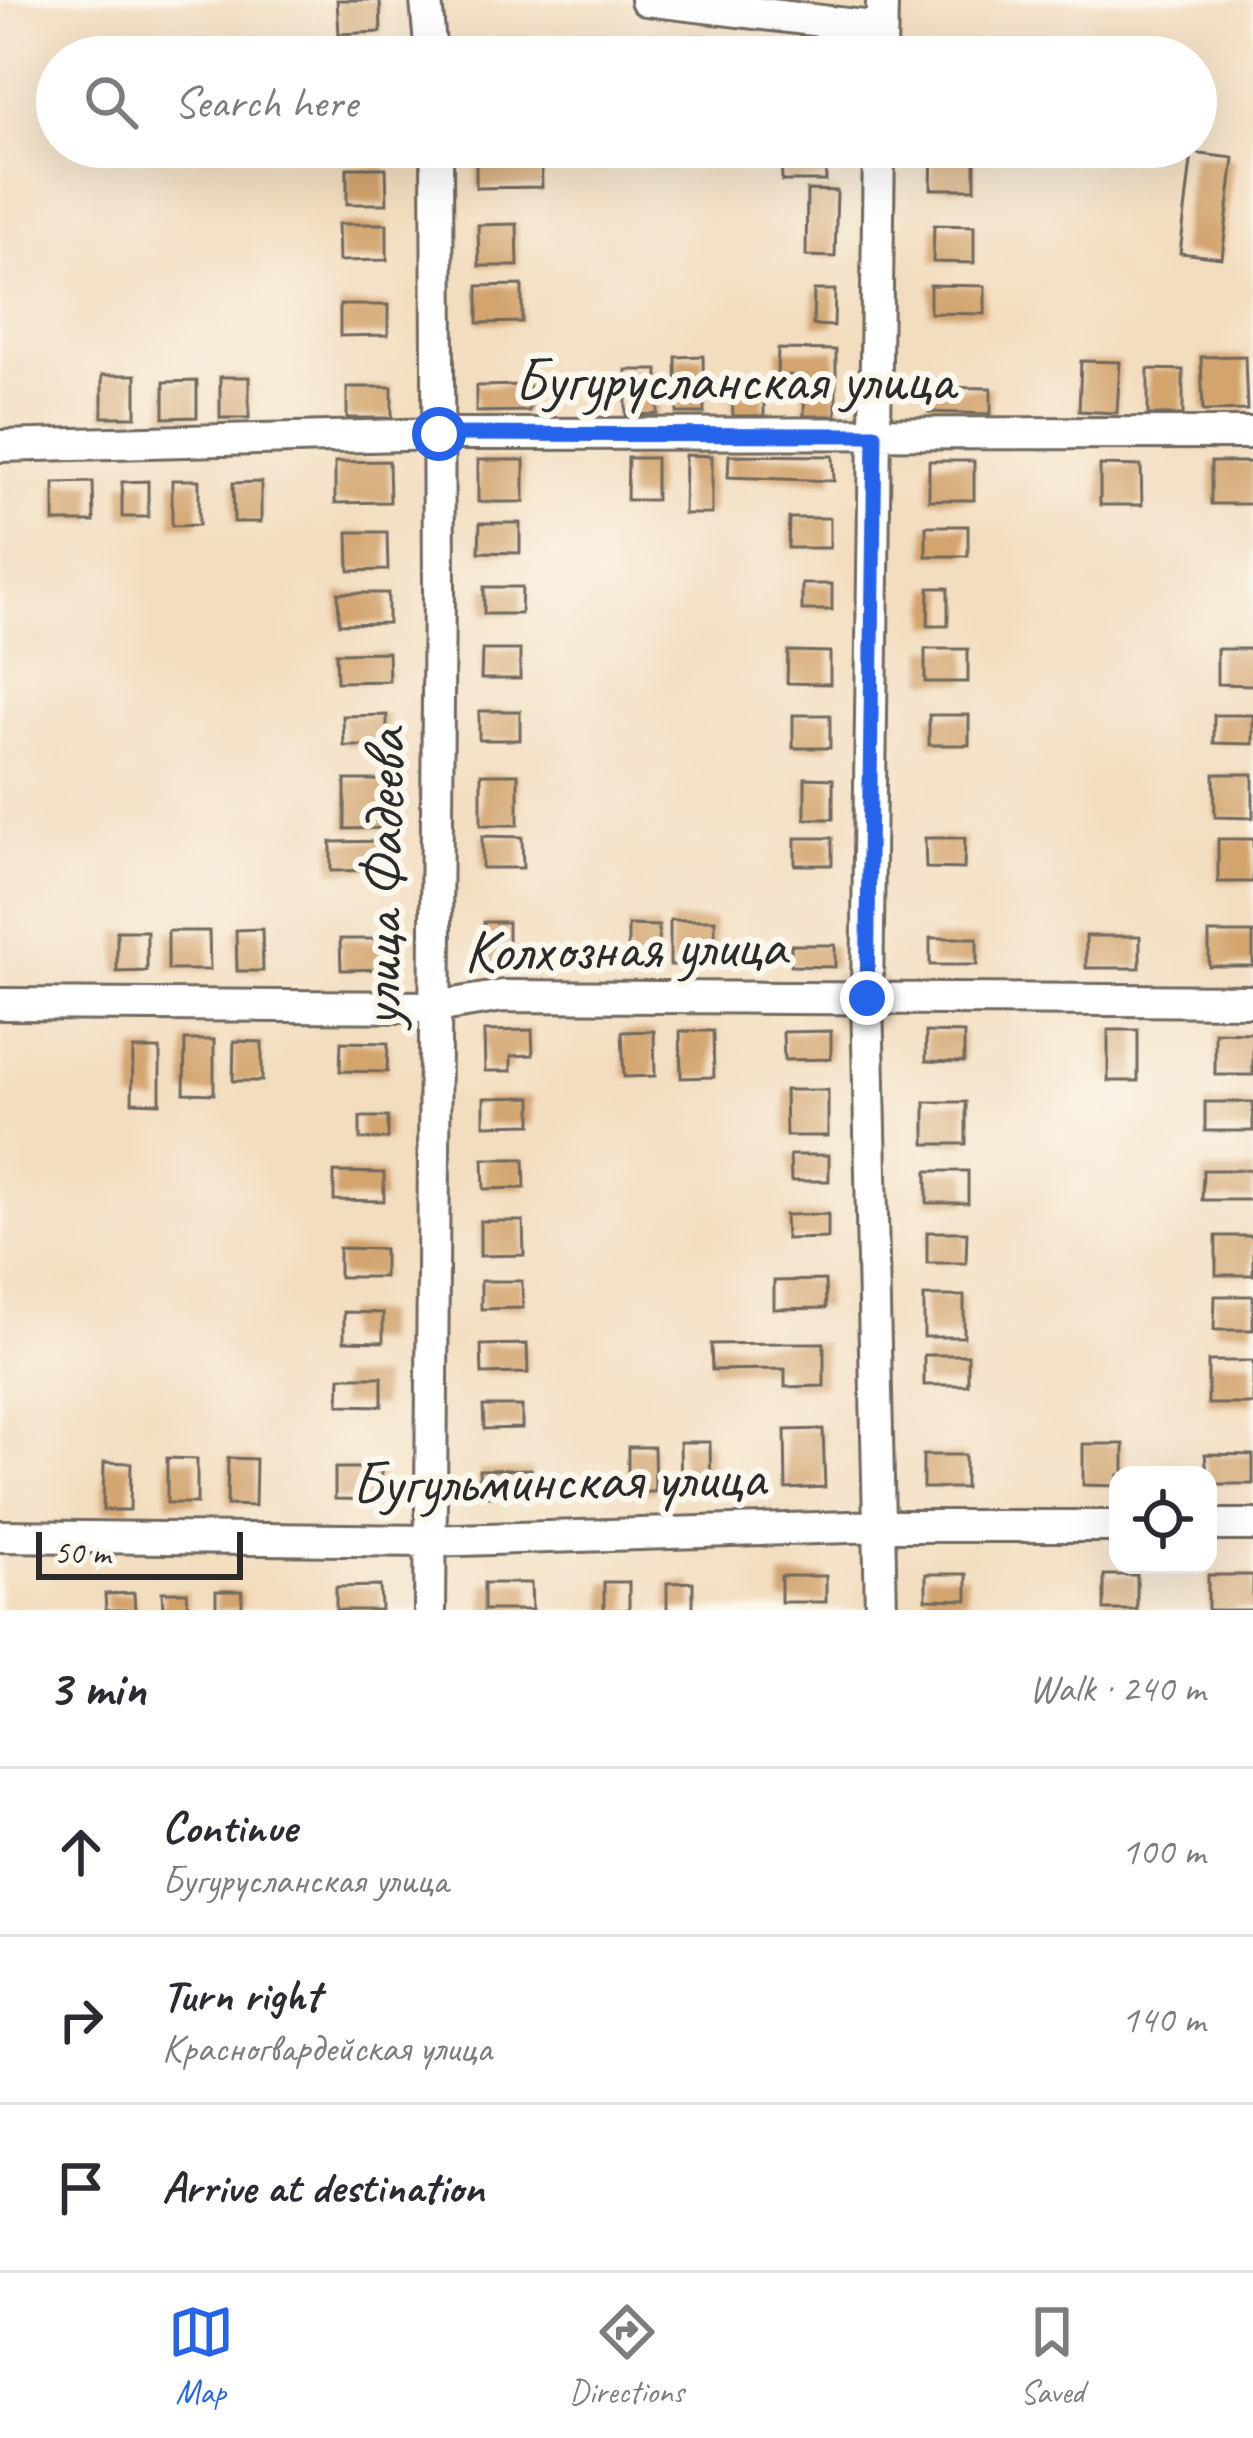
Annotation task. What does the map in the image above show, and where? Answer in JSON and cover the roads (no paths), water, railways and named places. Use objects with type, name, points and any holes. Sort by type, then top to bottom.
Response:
[{"type":"street","points":[[426,0],[429,36]]},
{"type":"street","points":[[646,0],[881,28]]},
{"type":"street","name":"улица Фадеева","points":[[430,1610],[439,434],[436,168]]},
{"type":"street","points":[[879,168],[867,998],[881,1610]]},
{"type":"street","name":"Бугурусланская улица","points":[[0,446],[439,434],[1253,433]]},
{"type":"street","name":"Колхозная улица","points":[[0,1004],[434,1007],[503,995],[1253,1001]]},
{"type":"street","points":[[1217,1525],[1253,1525]]},
{"type":"street","name":"Бугульминская улица","points":[[0,1536],[429,1541],[880,1526],[1109,1526]]}]
